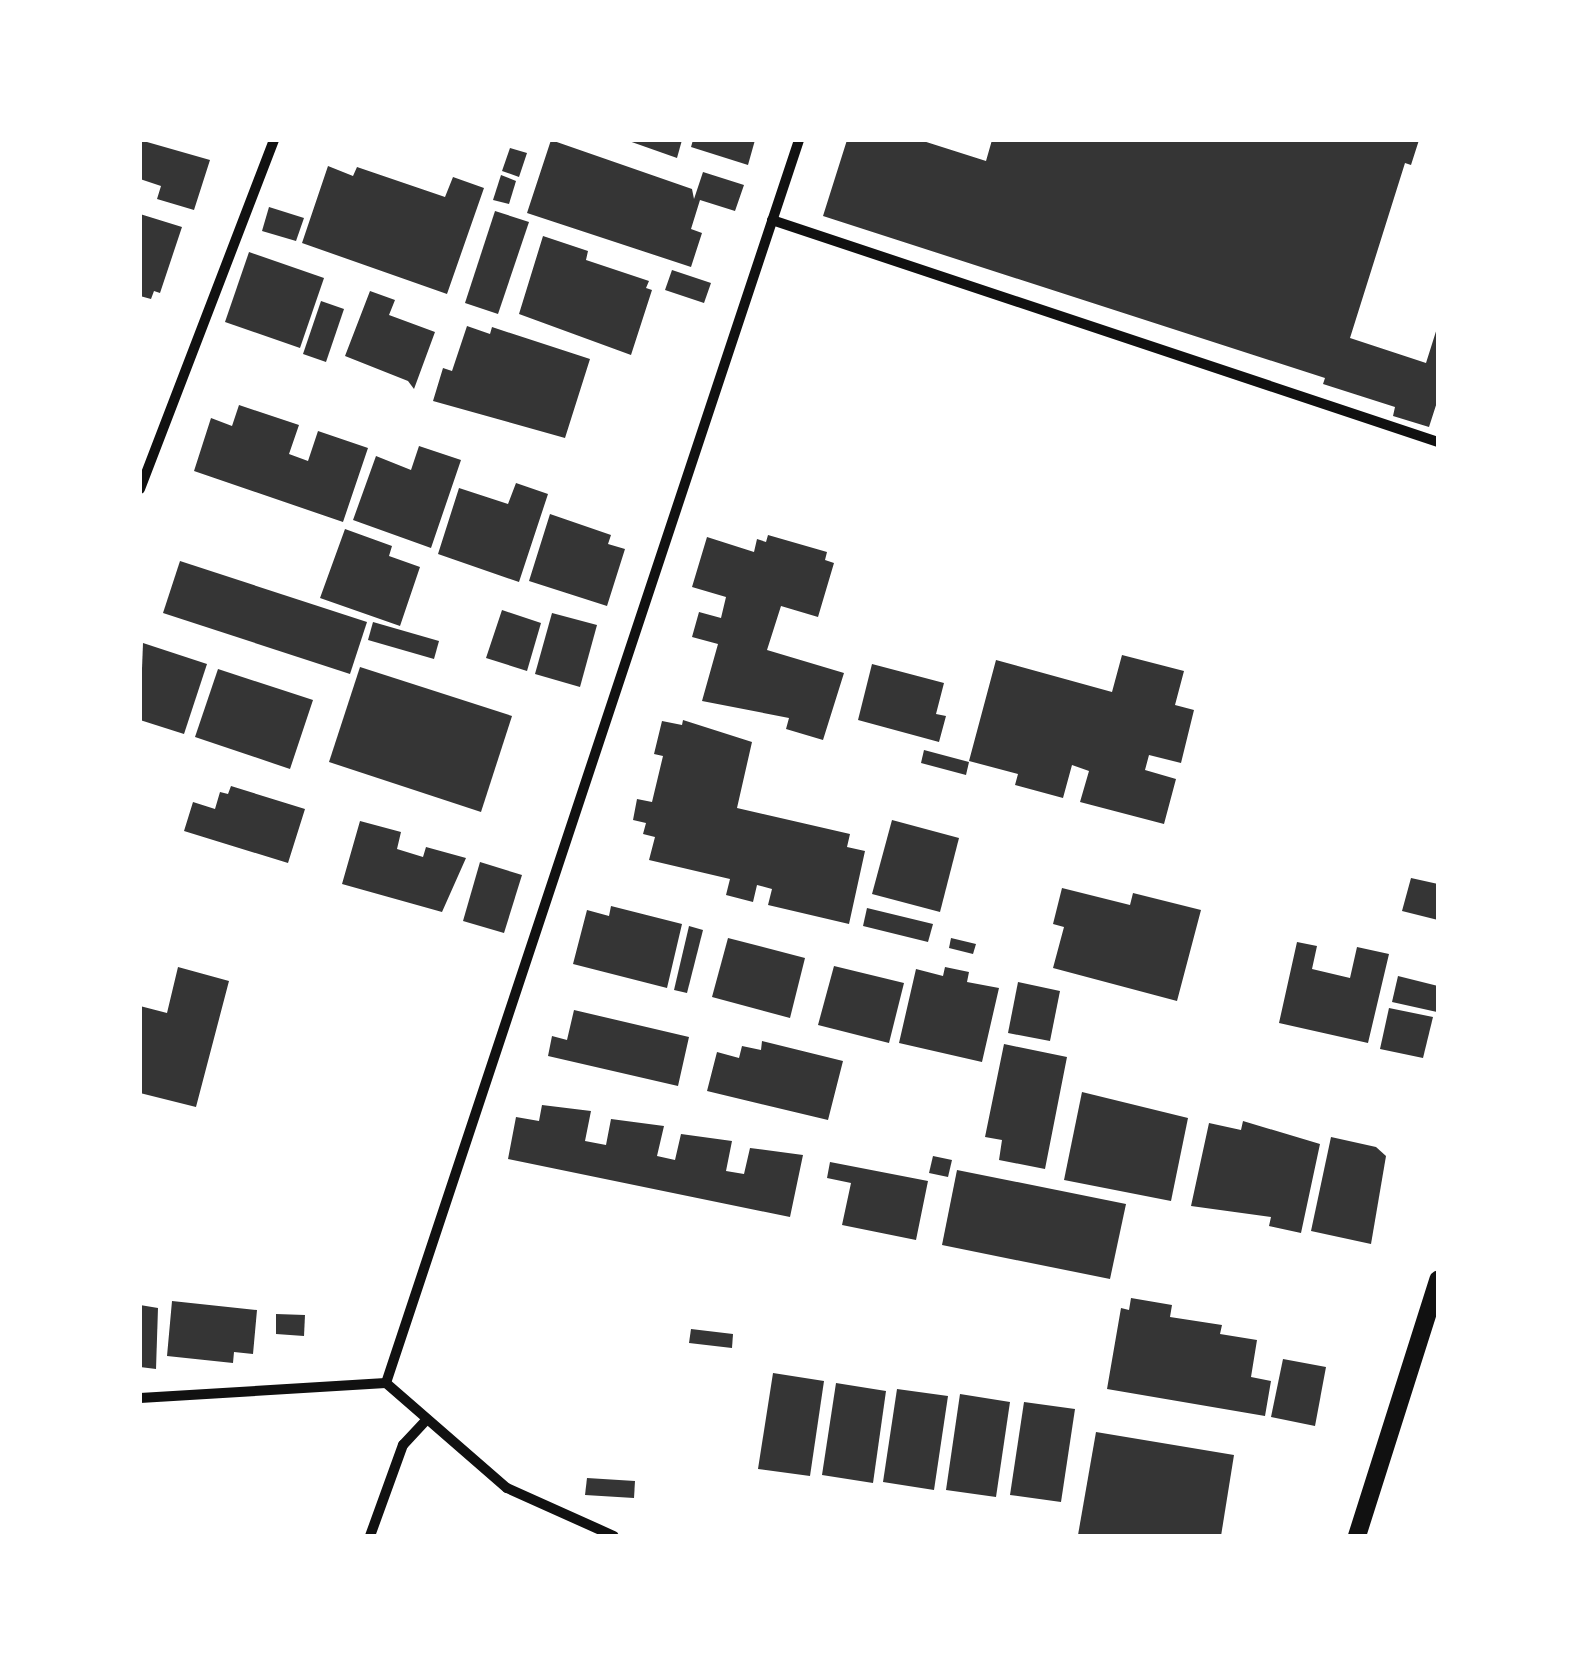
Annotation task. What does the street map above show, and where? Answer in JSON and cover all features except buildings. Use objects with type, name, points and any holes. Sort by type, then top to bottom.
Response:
[{"type":"street","points":[[140,489],[274,140]]},
{"type":"street","points":[[386,1383],[799,140]]},
{"type":"street","points":[[772,220],[1438,442]]},
{"type":"street","points":[[1357,1536],[1438,1280]]},
{"type":"street","points":[[140,1398],[386,1383],[508,1488],[614,1536]]},
{"type":"street","points":[[370,1536],[402,1445],[427,1419]]}]
